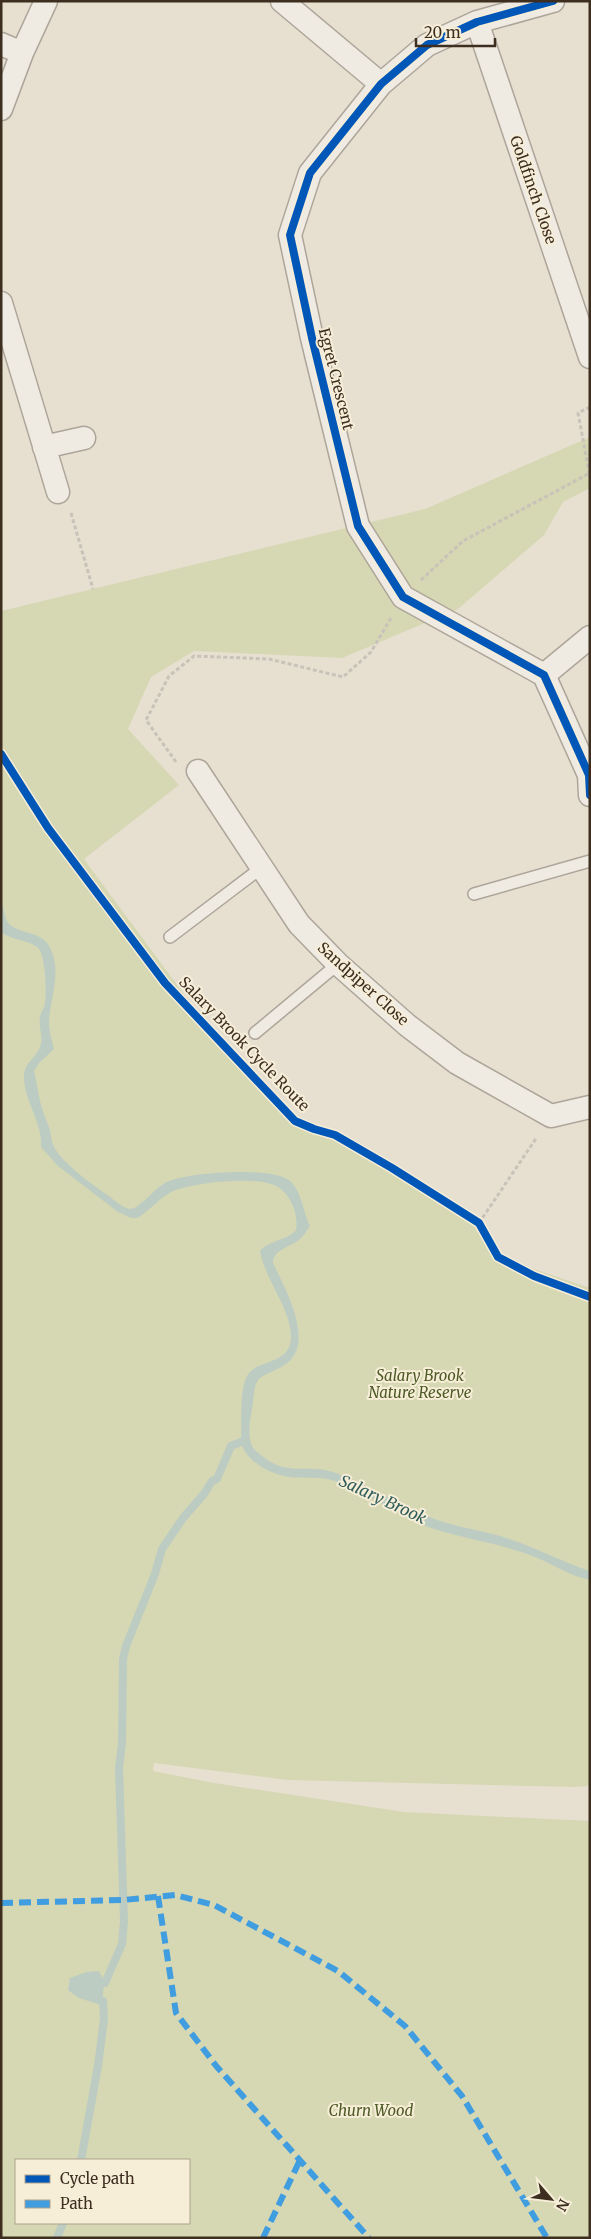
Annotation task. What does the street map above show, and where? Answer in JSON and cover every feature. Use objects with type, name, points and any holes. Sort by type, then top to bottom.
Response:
[{"type":"street","points":[[1,109],[22,53],[46,1]]},
{"type":"street","points":[[282,1],[381,84]]},
{"type":"street","name":"Egret Crescent","points":[[544,675],[402,597],[358,526],[312,338],[290,235],[310,173],[381,84],[428,45],[477,22],[553,1]]},
{"type":"street","name":"Goldfinch Close","points":[[477,22],[590,358]]},
{"type":"street","points":[[1,44],[22,53]]},
{"type":"street","points":[[1,302],[58,492]]},
{"type":"street","points":[[44,447],[84,438]]},
{"type":"street","points":[[590,637],[544,675],[589,775],[590,795]]},
{"type":"street","name":"Sandpiper Close","points":[[198,771],[299,924],[338,964],[407,1025],[457,1063],[551,1116]]},
{"type":"street","points":[[551,1116],[590,1107]]},
{"type":"lane","points":[[474,894],[590,861]]},
{"type":"lane","points":[[170,937],[261,868]]},
{"type":"lane","points":[[255,1033],[338,964]]},
{"type":"path","points":[[198,771],[188,778],[146,720],[169,676],[194,656],[269,660],[342,677],[371,652],[402,597],[463,541],[589,474],[578,414],[590,407]]},
{"type":"path","points":[[58,492],[65,495],[94,589]]},
{"type":"path","points":[[479,1223],[551,1116]]},
{"type":"path","points":[[471,1218],[479,1223],[484,1232]]},
{"type":"green space","points":[[590,437],[590,488],[563,502],[544,535],[458,609],[342,658],[194,651],[151,677],[128,729],[179,785],[84,859],[214,1035],[295,1121],[335,1135],[479,1223],[498,1257],[590,1288],[590,1786],[288,1780],[154,1763],[153,1771],[214,1783],[404,1812],[590,1821],[590,2238],[1,2238],[1,611],[425,509]]},
{"type":"water","name":"Salary Brook","points":[[1,903],[10,925],[40,937],[49,946],[53,956],[55,984],[49,1022],[54,1049],[39,1063],[34,1071],[41,1105],[53,1145],[69,1165],[118,1203],[131,1209],[139,1205],[167,1182],[177,1178],[210,1173],[249,1172],[281,1176],[290,1181],[300,1196],[310,1226],[300,1239],[276,1254],[273,1263],[296,1316],[298,1345],[293,1357],[283,1366],[264,1375],[255,1386],[249,1434],[255,1450],[276,1465],[286,1468],[325,1470],[336,1473],[361,1483],[432,1518],[500,1536],[530,1547],[590,1571],[590,1580],[518,1551],[431,1528],[335,1481],[283,1476],[267,1470],[253,1461],[243,1449],[241,1442],[244,1382],[251,1371],[279,1358],[285,1353],[291,1338],[287,1317],[267,1273],[260,1251],[296,1230],[296,1216],[291,1202],[283,1191],[271,1184],[250,1181],[224,1181],[186,1187],[171,1192],[144,1214],[132,1218],[118,1212],[58,1166],[41,1147],[39,1129],[27,1095],[24,1077],[26,1068],[38,1051],[41,1043],[40,1021],[45,1004],[46,991],[43,959],[36,946],[1,932]]},
{"type":"water","points":[[99,1971],[105,1983],[101,2005],[79,1998],[68,1990],[70,1978],[87,1972]]},
{"type":"waterway","points":[[105,1983],[122,1944],[124,1921],[119,1768],[122,1743],[123,1659],[126,1646],[155,1574],[162,1549],[212,1481],[217,1479],[231,1446],[241,1442]]},
{"type":"waterway","points":[[81,2159],[98,2066],[104,2019],[103,2001]]},
{"type":"waterway","points":[[57,2238],[63,2224]]},
{"type":"marked path","points":[[1,1903],[123,1900],[175,1895],[214,1905],[338,1971],[405,2026],[462,2096],[547,2238]]},
{"type":"marked path","points":[[158,1896],[176,2013],[217,2067],[369,2238]]},
{"type":"marked path","points":[[263,2238],[300,2160]]},
{"type":"cycle path","points":[[553,1],[477,22],[427,45],[381,84],[310,173],[290,235],[312,338],[358,526],[403,597],[544,675],[589,775],[590,795]]},
{"type":"cycle path","name":"Salary Brook Cycle Route","points":[[1,754],[48,828],[165,983],[295,1121],[335,1135],[392,1168],[479,1223],[498,1257],[534,1276],[590,1297]]},
{"type":"park label","name":"Salary Brook Nature Reserve","points":[[420,1384]]},
{"type":"park label","name":"Churn Wood","points":[[371,2111]]}]
